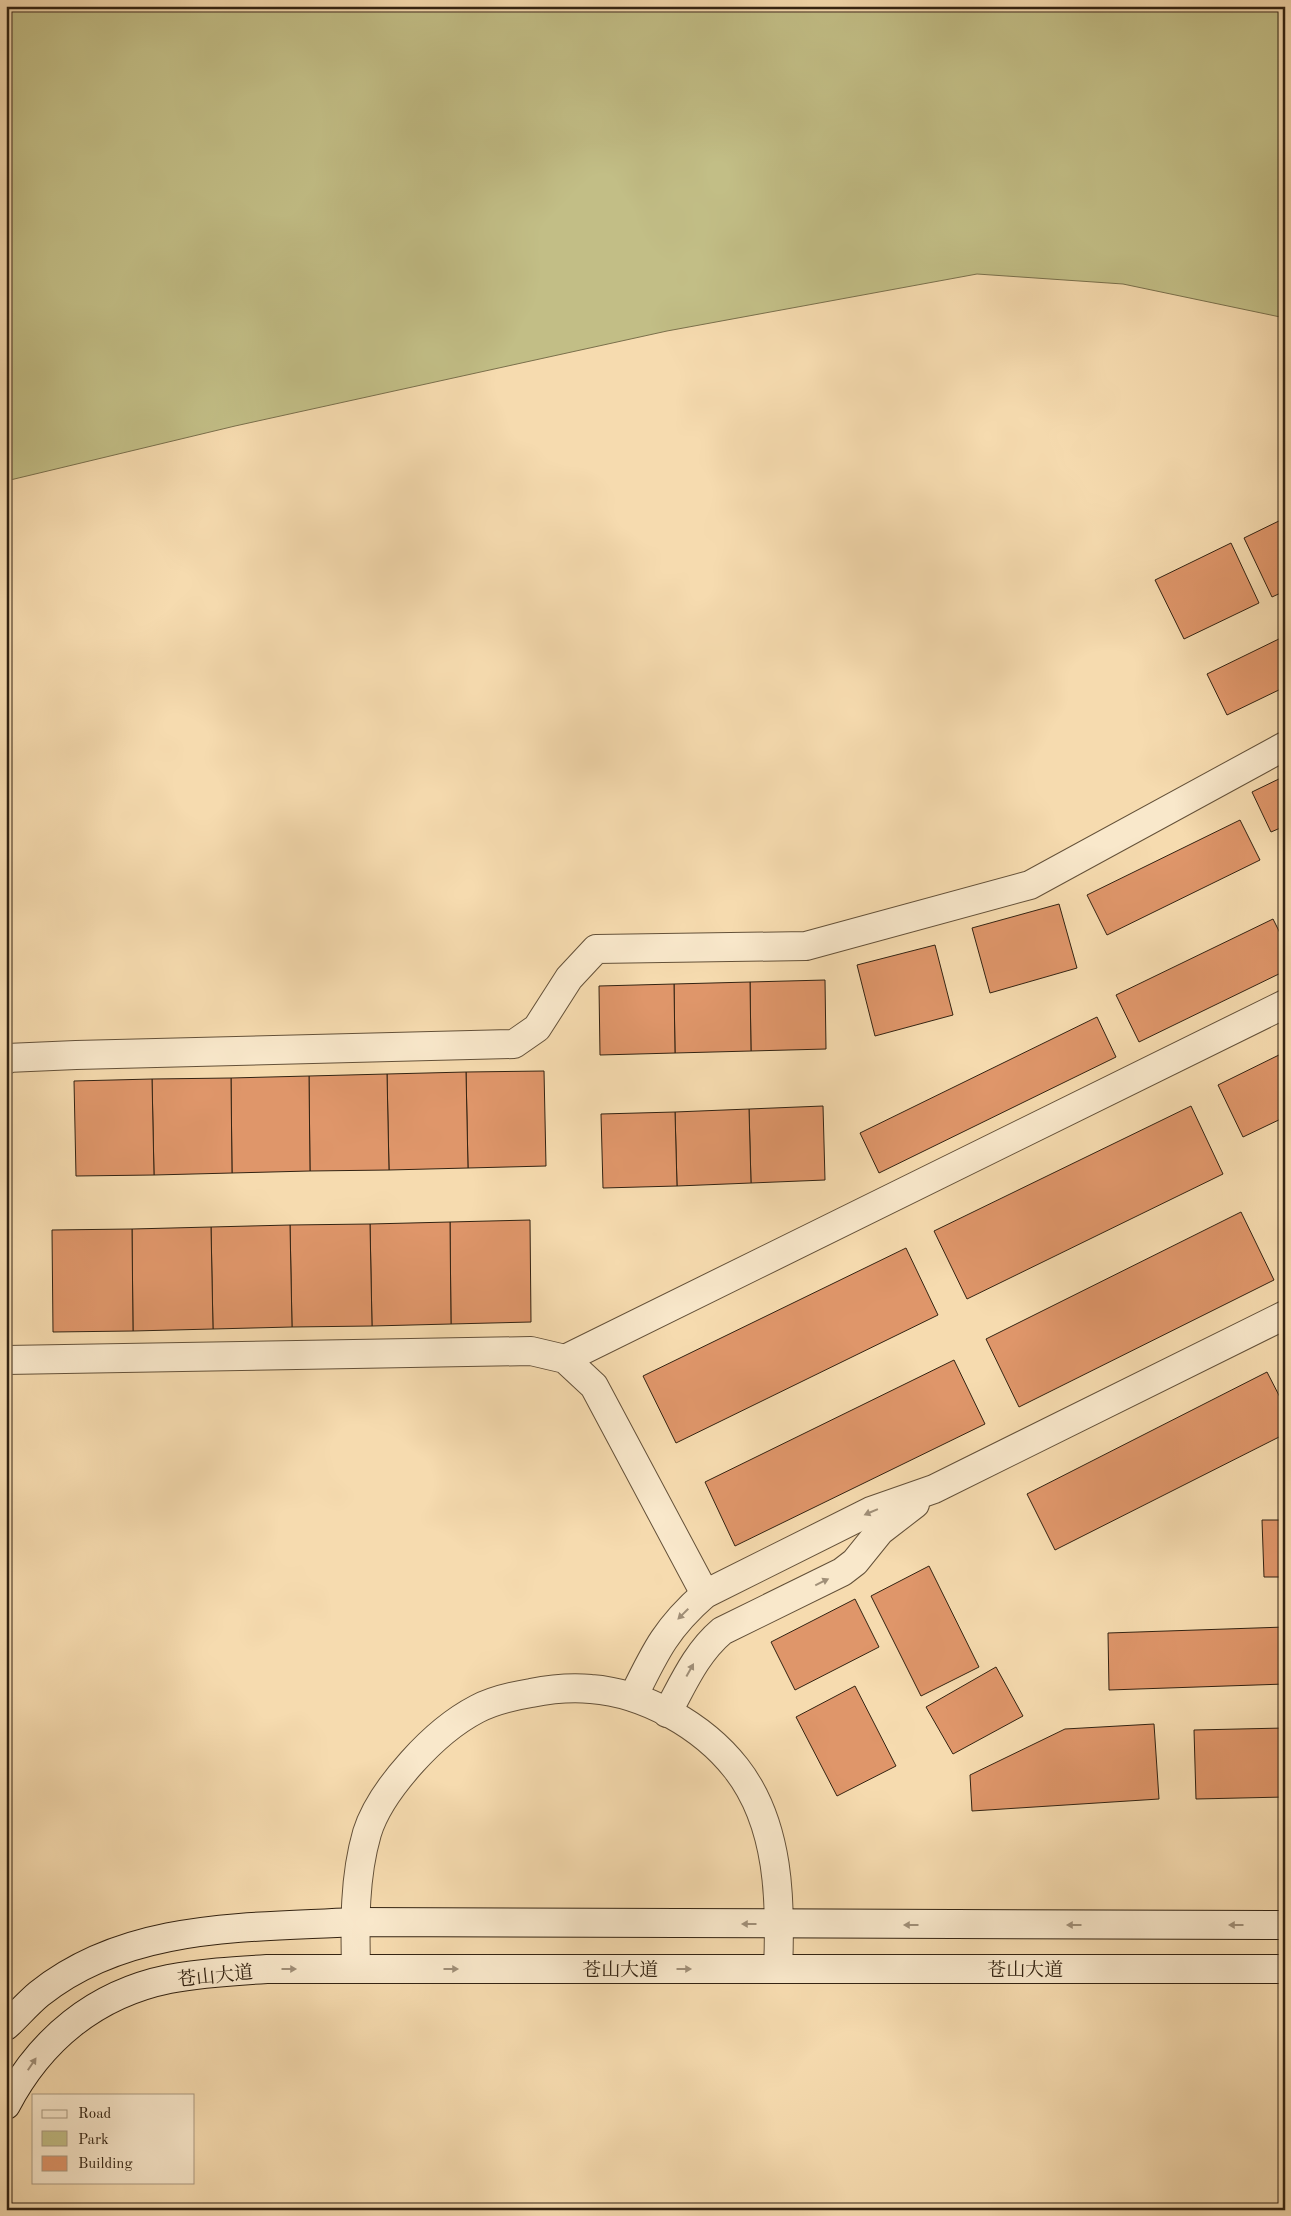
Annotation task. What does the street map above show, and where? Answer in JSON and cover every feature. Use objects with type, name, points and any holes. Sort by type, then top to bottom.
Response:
[{"type":"street","points":[[6,1060],[6,1058],[76,1055],[514,1044],[537,1028],[569,978],[596,949],[806,946],[1030,885],[1285,746]]},
{"type":"street","points":[[565,1360],[1285,1004]]},
{"type":"street","points":[[633,1697],[664,1637],[686,1611],[705,1594],[871,1511],[934,1490],[1285,1314]]},
{"type":"street","points":[[6,1360],[531,1351],[565,1360],[594,1386],[705,1594]]},
{"type":"street","points":[[666,1713],[698,1656],[722,1631],[842,1572],[855,1562],[880,1531],[934,1490]]},
{"type":"street","points":[[356,1969],[354,1922],[358,1872],[367,1832],[374,1817],[402,1774],[424,1748],[452,1725],[478,1709],[509,1697],[554,1689],[592,1689],[633,1697],[691,1727],[717,1746],[737,1769],[754,1797],[765,1826],[773,1857],[780,1924],[778,1969]]},
{"type":"street","points":[[6,2026],[38,1994],[83,1966],[117,1951],[157,1938],[203,1931],[354,1922],[1285,1925]]},
{"type":"street","name":"苍山大道","points":[[6,2105],[37,2056],[65,2028],[103,2003],[131,1991],[167,1980],[208,1973],[267,1969],[1285,1969]]},
{"type":"green space","points":[[6,6],[1285,6],[1285,318],[1123,284],[977,274],[667,331],[235,426],[6,481]]},
{"type":"building","points":[[1285,518],[1285,591],[1272,597],[1244,538]]},
{"type":"building","points":[[1231,543],[1259,603],[1184,639],[1155,580]]},
{"type":"building","points":[[1285,636],[1285,687],[1227,715],[1207,674]]},
{"type":"building","points":[[1285,776],[1285,826],[1271,832],[1252,792]]},
{"type":"building","points":[[1240,820],[1260,860],[1107,935],[1087,895]]},
{"type":"building","points":[[1059,904],[1077,968],[990,993],[972,928]]},
{"type":"building","points":[[1273,919],[1285,943],[1285,971],[1139,1042],[1116,995]]},
{"type":"building","points":[[935,945],[953,1015],[875,1036],[857,965]]},
{"type":"building","points":[[825,980],[826,1049],[751,1051],[750,982]]},
{"type":"building","points":[[750,982],[751,1051],[675,1053],[674,984]]},
{"type":"building","points":[[674,984],[675,1053],[600,1055],[599,986]]},
{"type":"building","points":[[1097,1017],[1116,1057],[879,1173],[860,1133]]},
{"type":"building","points":[[1285,1052],[1285,1117],[1243,1137],[1218,1085]]},
{"type":"building","points":[[544,1071],[546,1166],[468,1168],[466,1072]]},
{"type":"building","points":[[466,1072],[468,1168],[389,1170],[387,1074]]},
{"type":"building","points":[[387,1074],[389,1170],[310,1171],[309,1076]]},
{"type":"building","points":[[309,1076],[310,1171],[232,1173],[231,1078]]},
{"type":"building","points":[[231,1078],[232,1173],[154,1175],[152,1079]]},
{"type":"building","points":[[152,1079],[154,1175],[76,1176],[74,1081]]},
{"type":"building","points":[[823,1106],[825,1180],[751,1183],[749,1109]]},
{"type":"building","points":[[1191,1106],[1223,1174],[967,1299],[934,1231]]},
{"type":"building","points":[[749,1109],[751,1183],[677,1186],[675,1112]]},
{"type":"building","points":[[675,1112],[677,1186],[603,1188],[601,1114]]},
{"type":"building","points":[[1241,1212],[1274,1280],[1019,1407],[986,1339]]},
{"type":"building","points":[[530,1220],[531,1322],[451,1324],[450,1222]]},
{"type":"building","points":[[450,1222],[451,1324],[372,1326],[370,1224]]},
{"type":"building","points":[[370,1224],[372,1326],[292,1327],[290,1225]]},
{"type":"building","points":[[290,1225],[292,1327],[213,1329],[211,1227]]},
{"type":"building","points":[[211,1227],[213,1329],[133,1331],[132,1229]]},
{"type":"building","points":[[132,1229],[133,1331],[53,1332],[52,1230]]},
{"type":"building","points":[[906,1248],[938,1315],[676,1443],[643,1376]]},
{"type":"building","points":[[954,1360],[985,1424],[735,1546],[705,1482]]},
{"type":"building","points":[[1267,1372],[1285,1407],[1285,1434],[1055,1550],[1027,1494]]},
{"type":"building","points":[[1262,1520],[1285,1520],[1285,1577],[1264,1577]]},
{"type":"building","points":[[929,1566],[979,1667],[921,1696],[871,1596]]},
{"type":"building","points":[[855,1599],[879,1647],[795,1690],[771,1642]]},
{"type":"building","points":[[1285,1627],[1285,1684],[1109,1690],[1108,1633]]},
{"type":"building","points":[[996,1667],[1023,1716],[953,1754],[926,1707]]},
{"type":"building","points":[[855,1686],[896,1766],[837,1796],[796,1717]]},
{"type":"building","points":[[1154,1724],[1159,1799],[972,1811],[970,1775],[1065,1729]]},
{"type":"building","points":[[1285,1728],[1285,1797],[1196,1799],[1194,1730]]}]
